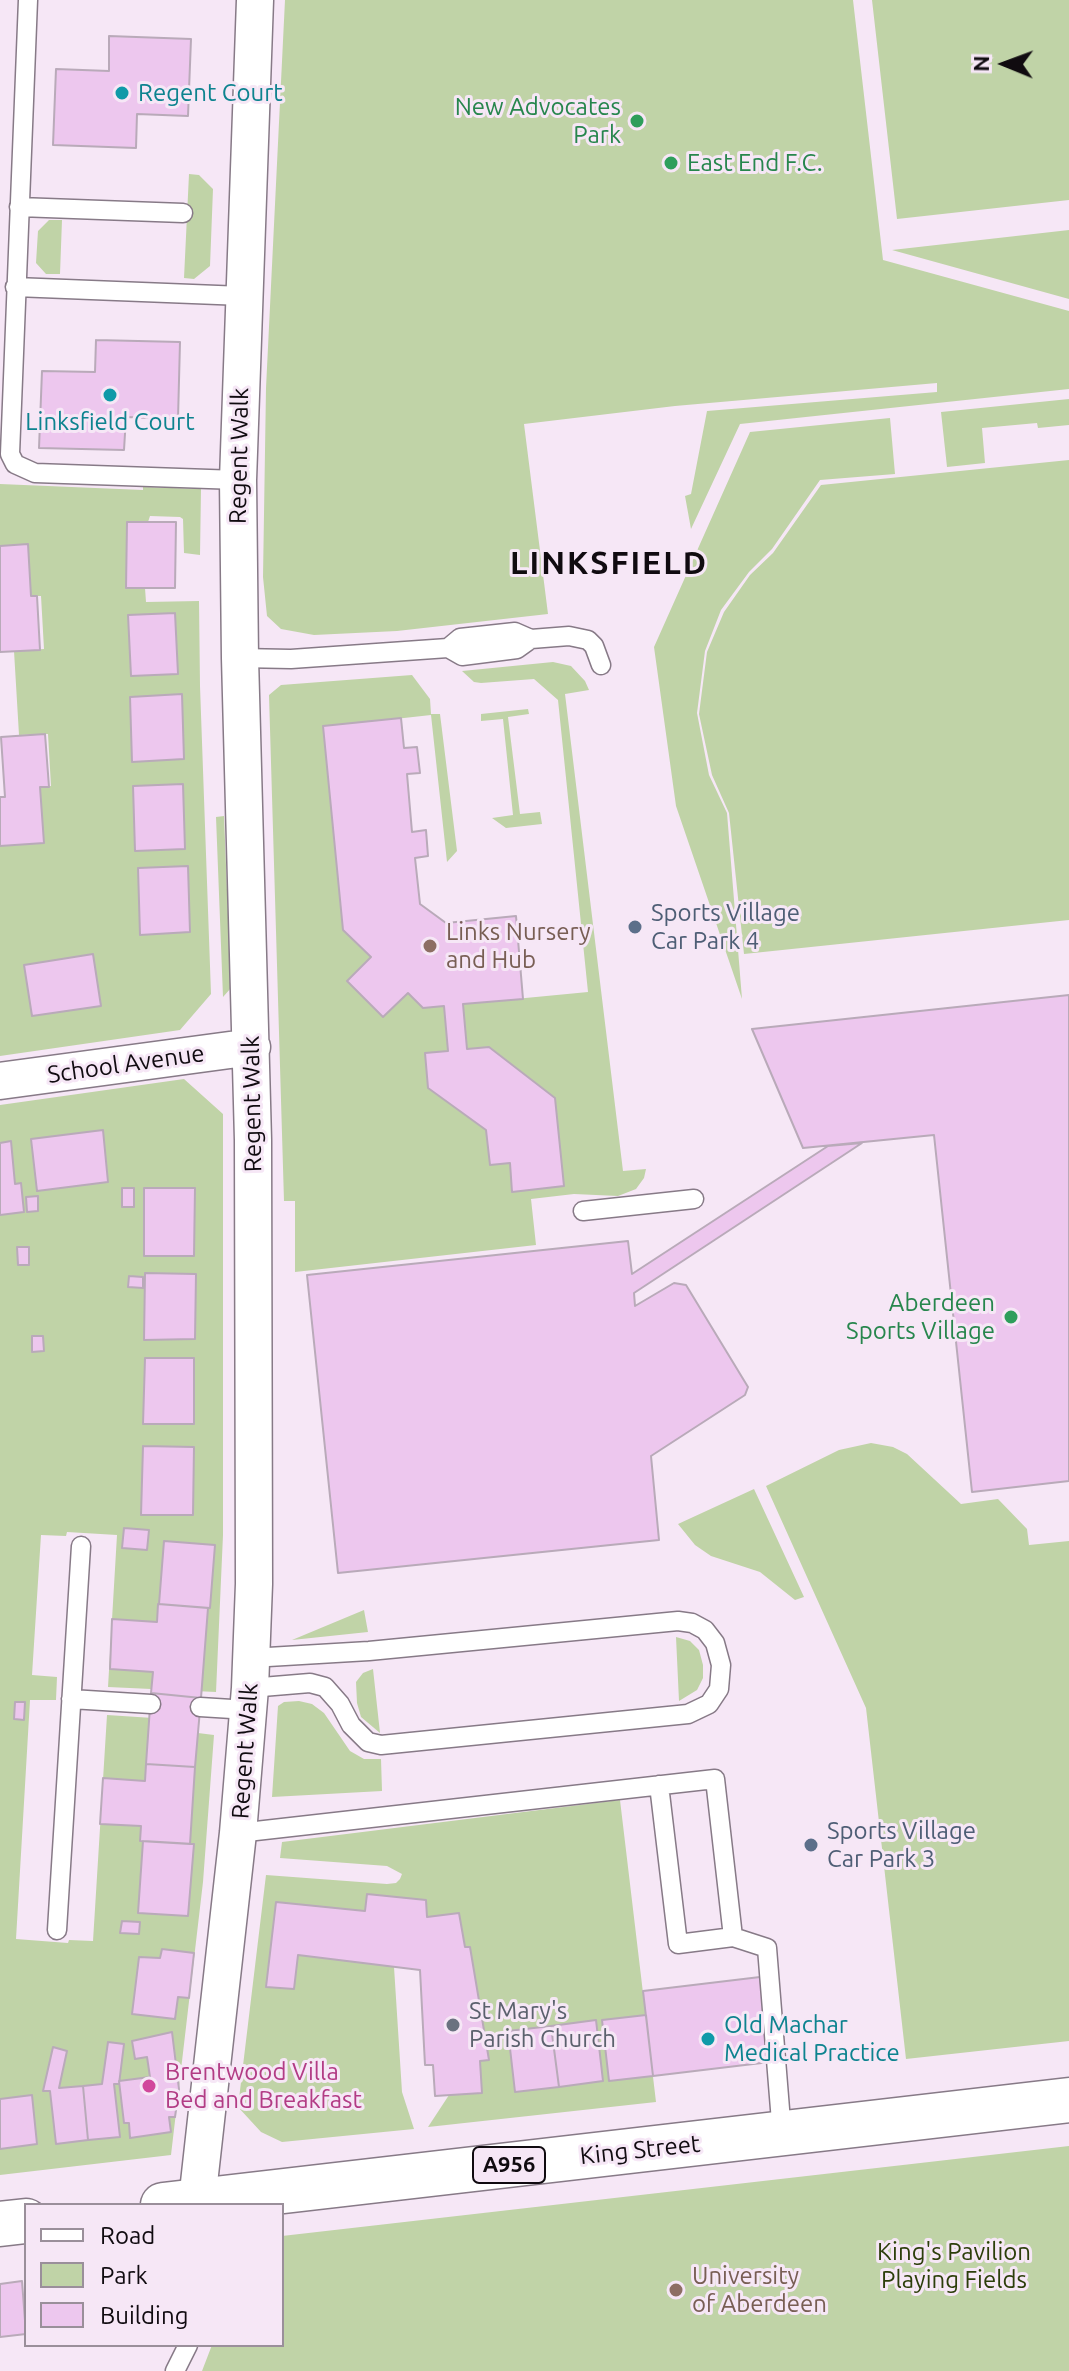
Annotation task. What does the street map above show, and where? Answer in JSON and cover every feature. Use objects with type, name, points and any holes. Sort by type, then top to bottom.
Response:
[{"type":"main road","name":"King Street","points":[[195,2203],[1069,2100]]},
{"type":"main road","points":[[0,2224],[24,2221]]},
{"type":"street","name":"Regent Walk","points":[[186,2203],[238,1833],[250,1685],[256,1469],[252,1047],[238,480],[255,0]]},
{"type":"street","name":"School Avenue","points":[[0,1081],[252,1047]]},
{"type":"lane","points":[[28,0],[10,454],[15,464],[35,473],[238,480]]},
{"type":"lane","points":[[19,207],[183,213]]},
{"type":"lane","points":[[15,287],[243,296]]},
{"type":"lane","points":[[240,658],[291,659],[448,648],[460,638],[515,632],[531,639],[579,637],[594,646],[601,665]]},
{"type":"lane","points":[[583,1211],[694,1199]]},
{"type":"lane","points":[[57,1930],[81,1546]]},
{"type":"lane","points":[[200,1707],[250,1685],[369,1651],[678,1621],[692,1623],[705,1630],[715,1643],[721,1665],[719,1689],[709,1704],[688,1714],[381,1745],[368,1742],[351,1725],[340,1704],[325,1687],[310,1683],[250,1685]]},
{"type":"lane","points":[[71,1699],[151,1704]]},
{"type":"lane","points":[[238,1833],[715,1779],[733,1937]]},
{"type":"lane","points":[[659,1785],[678,1944],[733,1937],[767,1948],[782,2134]]},
{"type":"lane","points":[[175,2371],[187,2347]]},
{"type":"green space","points":[[285,0],[853,0],[883,260],[1069,311],[1069,389],[740,424],[691,529],[685,496],[691,494],[707,411],[937,392],[937,383],[675,406],[524,424],[548,614],[397,631],[314,635],[281,629],[267,616],[263,577],[266,388]]},
{"type":"green space","points":[[872,0],[1069,0],[1069,200],[897,219]]},
{"type":"green space","points":[[189,174],[199,175],[213,189],[210,266],[194,279],[184,278]]},
{"type":"green space","points":[[49,220],[62,220],[60,274],[46,274],[36,263],[38,231]]},
{"type":"green space","points":[[1069,230],[1069,299],[892,250]]},
{"type":"green space","points":[[1069,399],[1069,425],[1038,428],[1037,423],[982,428],[985,463],[947,467],[941,412]]},
{"type":"green space","points":[[890,418],[895,474],[820,480],[772,549],[749,572],[721,610],[705,651],[697,713],[709,775],[727,813],[742,999],[676,806],[654,647],[750,432]]},
{"type":"green space","points":[[1069,460],[1069,920],[744,954],[729,813],[712,775],[699,714],[707,652],[724,612],[750,575],[773,553],[821,485]]},
{"type":"green space","points":[[0,484],[143,490],[143,487],[201,489],[200,555],[184,553],[183,519],[180,517],[150,516],[148,522],[127,523],[127,588],[145,588],[146,602],[199,601],[211,994],[180,1030],[0,1056],[0,846],[40,787],[51,786],[48,734],[19,735],[14,651],[44,649],[41,596],[31,596],[28,545],[0,546]],"holes":[[[175,613],[178,674],[128,615]],[[182,694],[184,758],[132,762],[130,697]],[[183,784],[185,849],[135,851],[133,786]]]},
{"type":"green space","points":[[553,662],[571,666],[589,690],[565,694],[623,1171],[646,1169],[644,1178],[636,1189],[618,1196],[574,1194],[531,1199],[536,1245],[295,1272],[295,1201],[284,1201],[269,695],[281,685],[412,675],[430,699],[431,714],[440,714],[457,851],[447,862],[431,715],[323,727],[343,930],[371,957],[347,981],[383,1017],[408,993],[423,1008],[444,1006],[448,1051],[425,1054],[486,1130],[490,1165],[510,1163],[512,1191],[564,1186],[555,1098],[489,1047],[467,1049],[463,1004],[588,992],[558,700],[534,679],[481,683],[474,682],[462,671]]},
{"type":"green space","points":[[528,709],[529,714],[508,717],[520,814],[540,812],[542,824],[506,828],[492,818],[513,815],[503,719],[481,721],[481,714]]},
{"type":"green space","points":[[224,816],[231,988],[223,997],[216,817]]},
{"type":"green space","points":[[184,1079],[223,1114],[223,1535],[216,1692],[108,1687],[117,1535],[67,1532],[66,1536],[41,1535],[32,1675],[57,1677],[56,1700],[30,1700],[16,1939],[68,1943],[69,1940],[93,1941],[107,1715],[199,1721],[198,1733],[214,1735],[203,1882],[171,2155],[0,2175],[0,1105]]},
{"type":"green space","points":[[871,1443],[893,1447],[907,1454],[961,1504],[998,1499],[1027,1529],[1029,1545],[1069,1541],[1069,2041],[906,2059],[866,1708],[766,1486],[839,1450]]},
{"type":"green space","points":[[754,1489],[804,1597],[795,1600],[760,1572],[711,1556],[695,1545],[678,1524]]},
{"type":"green space","points":[[364,1610],[368,1632],[292,1640]]},
{"type":"green space","points":[[676,1637],[690,1641],[699,1650],[703,1665],[703,1678],[697,1690],[679,1701]]},
{"type":"green space","points":[[373,1669],[380,1733],[361,1717],[357,1703],[356,1682],[363,1673]]},
{"type":"green space","points":[[284,1702],[312,1704],[324,1713],[350,1751],[364,1759],[381,1759],[382,1791],[272,1797],[278,1706]]},
{"type":"green space","points":[[620,1800],[656,2102],[428,2127],[449,2095],[482,2092],[480,2061],[488,2059],[470,1947],[465,1947],[459,1913],[427,1917],[425,1900],[368,1894],[365,1911],[276,1902],[266,1986],[294,1989],[298,1955],[394,1967],[402,2092],[414,2129],[282,2142],[261,2132],[238,2107],[266,1875],[387,1884],[396,1883],[402,1874],[387,1866],[280,1858],[282,1842]]},
{"type":"green space","name":"King's Pavilion Playing Fields","points":[[1069,2146],[1069,2371],[202,2371],[211,2347],[284,2347],[284,2236]]},
{"type":"building","name":"Regent Court","points":[[109,36],[191,39],[188,116],[137,114],[136,148],[53,145],[56,69],[109,71]]},
{"type":"building","name":"Linksfield Court","points":[[96,340],[180,342],[178,419],[126,417],[124,450],[39,448],[42,371],[95,372]]},
{"type":"building","points":[[127,522],[176,522],[175,588],[126,588]]},
{"type":"building","points":[[28,544],[31,596],[37,596],[40,650],[0,652],[0,546]]},
{"type":"building","points":[[175,613],[178,674],[131,676],[128,615]]},
{"type":"building","points":[[182,694],[184,759],[132,762],[130,697]]},
{"type":"building","points":[[401,718],[404,748],[417,747],[420,773],[407,774],[412,832],[426,830],[428,856],[415,858],[420,904],[446,923],[516,916],[523,999],[463,1004],[467,1049],[489,1047],[555,1098],[564,1186],[512,1192],[510,1163],[490,1165],[486,1130],[428,1088],[425,1053],[448,1051],[444,1006],[423,1008],[408,993],[383,1017],[347,981],[371,957],[343,930],[323,726]]},
{"type":"building","points":[[45,734],[49,787],[40,787],[44,843],[0,846],[0,797],[5,797],[1,737]]},
{"type":"building","points":[[183,784],[185,849],[135,851],[133,786]]},
{"type":"building","points":[[188,866],[190,932],[140,935],[138,868]]},
{"type":"building","points":[[93,954],[101,1006],[32,1016],[24,965]]},
{"type":"building","name":"Aberdeen Sports Village","points":[[1069,995],[1069,1481],[972,1492],[934,1135],[803,1148],[752,1029]]},
{"type":"building","points":[[103,1130],[108,1182],[37,1191],[31,1139]]},
{"type":"building","points":[[11,1141],[15,1184],[21,1183],[24,1212],[0,1215],[0,1143]]},
{"type":"building","points":[[862,1143],[634,1293],[635,1306],[674,1283],[686,1285],[748,1387],[745,1395],[651,1456],[659,1540],[338,1573],[307,1275],[628,1241],[632,1274],[828,1146]]},
{"type":"building","points":[[122,1188],[134,1188],[134,1207],[122,1207]]},
{"type":"building","points":[[144,1188],[195,1188],[194,1256],[144,1256]]},
{"type":"building","points":[[38,1196],[38,1211],[27,1212],[26,1197]]},
{"type":"building","points":[[17,1247],[29,1247],[29,1265],[18,1265]]},
{"type":"building","points":[[145,1273],[196,1274],[195,1339],[144,1340]]},
{"type":"building","points":[[129,1276],[143,1277],[143,1288],[128,1287]]},
{"type":"building","points":[[32,1336],[43,1336],[44,1351],[32,1352]]},
{"type":"building","points":[[145,1358],[194,1358],[194,1424],[143,1424]]},
{"type":"building","points":[[143,1446],[194,1447],[193,1515],[141,1515]]},
{"type":"building","points":[[124,1528],[149,1530],[147,1550],[122,1548]]},
{"type":"building","points":[[164,1541],[215,1545],[210,1608],[159,1604]]},
{"type":"building","points":[[158,1604],[208,1608],[201,1698],[151,1693],[153,1672],[110,1669],[112,1619],[157,1622]]},
{"type":"building","points":[[151,1693],[201,1698],[195,1767],[146,1764]]},
{"type":"building","points":[[15,1702],[25,1702],[24,1720],[14,1719]]},
{"type":"building","points":[[146,1764],[195,1767],[190,1844],[140,1841],[141,1826],[100,1824],[103,1778],[145,1781]]},
{"type":"building","points":[[143,1841],[194,1844],[188,1916],[138,1913]]},
{"type":"building","name":"St Mary's Parish Church","points":[[367,1894],[426,1900],[427,1917],[459,1913],[465,1947],[470,1947],[489,2060],[480,2061],[482,2093],[435,2096],[433,2065],[425,2065],[420,1970],[298,1955],[294,1989],[266,1987],[276,1902],[365,1911]]},
{"type":"building","points":[[122,1921],[140,1922],[139,1934],[120,1933]]},
{"type":"building","points":[[162,1949],[194,1953],[189,1998],[178,1997],[175,2019],[132,2014],[139,1957],[160,1958]]},
{"type":"building","name":"Old Machar Medical Practice","points":[[760,1977],[770,2062],[653,2076],[643,1991]]},
{"type":"building","points":[[646,2015],[653,2076],[609,2081],[602,2020]]},
{"type":"building","points":[[596,2020],[603,2081],[559,2087],[551,2026]]},
{"type":"building","points":[[551,2026],[559,2087],[515,2092],[508,2031]]},
{"type":"building","name":"Brentwood Villa Bed and Breakfast","points":[[172,2032],[179,2089],[175,2117],[169,2117],[171,2132],[130,2138],[129,2123],[124,2123],[119,2081],[150,2077],[147,2057],[135,2059],[132,2041]]},
{"type":"building","points":[[108,2042],[124,2044],[119,2084],[114,2084],[120,2137],[88,2140],[83,2086],[102,2084]]},
{"type":"building","points":[[53,2047],[67,2051],[59,2088],[83,2086],[88,2140],[56,2144],[50,2091],[43,2091]]},
{"type":"building","points":[[32,2095],[37,2144],[0,2149],[0,2099]]},
{"type":"building","points":[[22,2281],[24,2334],[0,2337],[0,2284]]},
{"type":"place","name":"Regent Court","points":[[122,93]]},
{"type":"place","name":"New Advocates Park","points":[[637,121]]},
{"type":"place","name":"East End F.C.","points":[[671,163]]},
{"type":"place","name":"Linksfield Court","points":[[110,395]]},
{"type":"place","name":"Sports Village Car Park 4","points":[[635,927]]},
{"type":"place","name":"Links Nursery and Hub","points":[[430,946]]},
{"type":"place","name":"Aberdeen Sports Village","points":[[1011,1317]]},
{"type":"place","name":"Sports Village Car Park 3","points":[[811,1845]]},
{"type":"place","name":"St Mary's Parish Church","points":[[453,2025]]},
{"type":"place","name":"Old Machar Medical Practice","points":[[708,2039]]},
{"type":"place","name":"Brentwood Villa Bed and Breakfast","points":[[149,2086]]},
{"type":"place","name":"University of Aberdeen","points":[[676,2290]]},
{"type":"district","name":"LINKSFIELD","points":[[609,563]]}]
